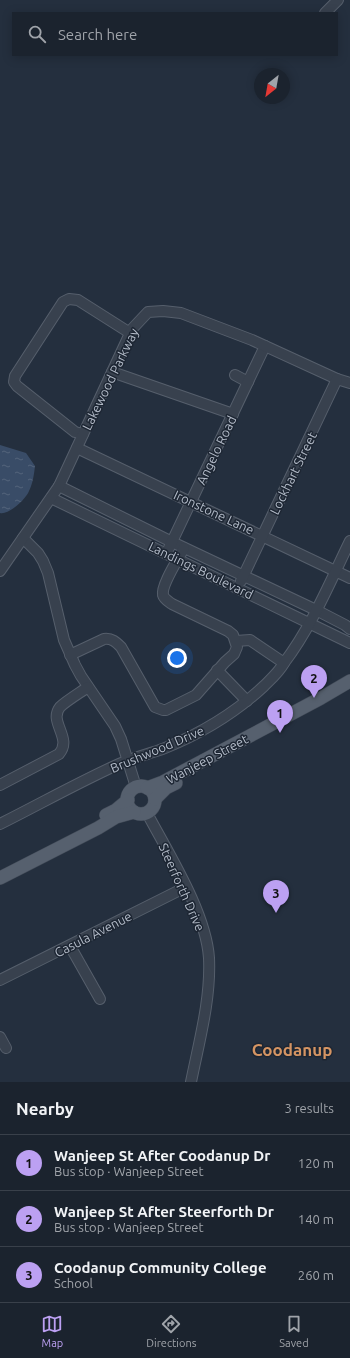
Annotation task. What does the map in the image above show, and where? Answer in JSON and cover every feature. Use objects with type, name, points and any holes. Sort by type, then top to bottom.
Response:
[{"type":"main road","name":"Wanjeep Street","points":[[142,788],[163,782],[240,742],[350,681]]},
{"type":"main road","name":"Wanjeep Street","points":[[155,799],[166,788],[350,689]]},
{"type":"main road","points":[[0,878],[98,828],[116,817],[141,812],[153,807],[155,799],[153,792],[142,788],[130,792],[128,800],[129,807],[141,812]]},
{"type":"main road","points":[[0,870],[116,810],[128,800]]},
{"type":"street","points":[[326,12],[338,0]]},
{"type":"street","points":[[83,434],[75,432],[17,386],[14,382],[15,376],[62,302],[68,299],[78,300],[130,333]]},
{"type":"street","name":"Lakewood Parkway","points":[[0,571],[59,486],[132,329],[148,312],[163,311],[181,313],[252,340],[337,379],[350,383]]},
{"type":"street","name":"Angelo Road","points":[[166,553],[265,346]]},
{"type":"street","points":[[112,372],[233,414]]},
{"type":"street","points":[[235,375],[248,382]]},
{"type":"street","name":"Lockhart Street","points":[[238,588],[337,379]]},
{"type":"street","name":"Ironstone Lane","points":[[77,448],[350,578]]},
{"type":"street","name":"Landings Boulevard","points":[[59,486],[184,548],[316,610],[350,629]]},
{"type":"street","name":"Landings Boulevard","points":[[51,498],[350,643]]},
{"type":"street","points":[[23,538],[38,553],[43,561],[48,573],[59,626],[70,654],[88,687],[115,726],[127,760],[142,788]]},
{"type":"street","name":"Brushwood Drive","points":[[0,824],[127,760],[157,751],[187,739],[216,724],[247,702],[284,663],[316,610],[350,540]]},
{"type":"street","points":[[70,654],[104,639],[112,640],[116,642],[128,657],[155,707],[166,710],[196,695],[217,670],[237,651],[234,635],[172,604],[164,596],[164,587],[184,548]]},
{"type":"street","points":[[236,641],[250,640],[284,663]]},
{"type":"street","points":[[217,670],[247,702]]},
{"type":"street","points":[[0,785],[59,754],[64,749],[64,742],[57,722],[57,714],[60,708],[88,687]]},
{"type":"street","name":"Steerforth Drive","points":[[141,812],[186,887],[200,919],[206,940],[209,958],[206,999],[191,1082]]},
{"type":"street","name":"Casula Avenue","points":[[0,980],[186,887]]},
{"type":"street","points":[[70,946],[100,999]]},
{"type":"street","points":[[0,1037],[6,1048]]},
{"type":"water","points":[[0,445],[26,453],[35,466],[32,482],[27,494],[17,506],[4,513],[0,513]]},
{"type":"place","name":"Wanjeep St After Steerforth Dr","points":[[314,698]]},
{"type":"place","name":"Wanjeep St After Coodanup Dr","points":[[280,733]]},
{"type":"place","name":"Coodanup Community College","points":[[276,913]]},
{"type":"district","name":"Coodanup","points":[[292,1049]]}]
